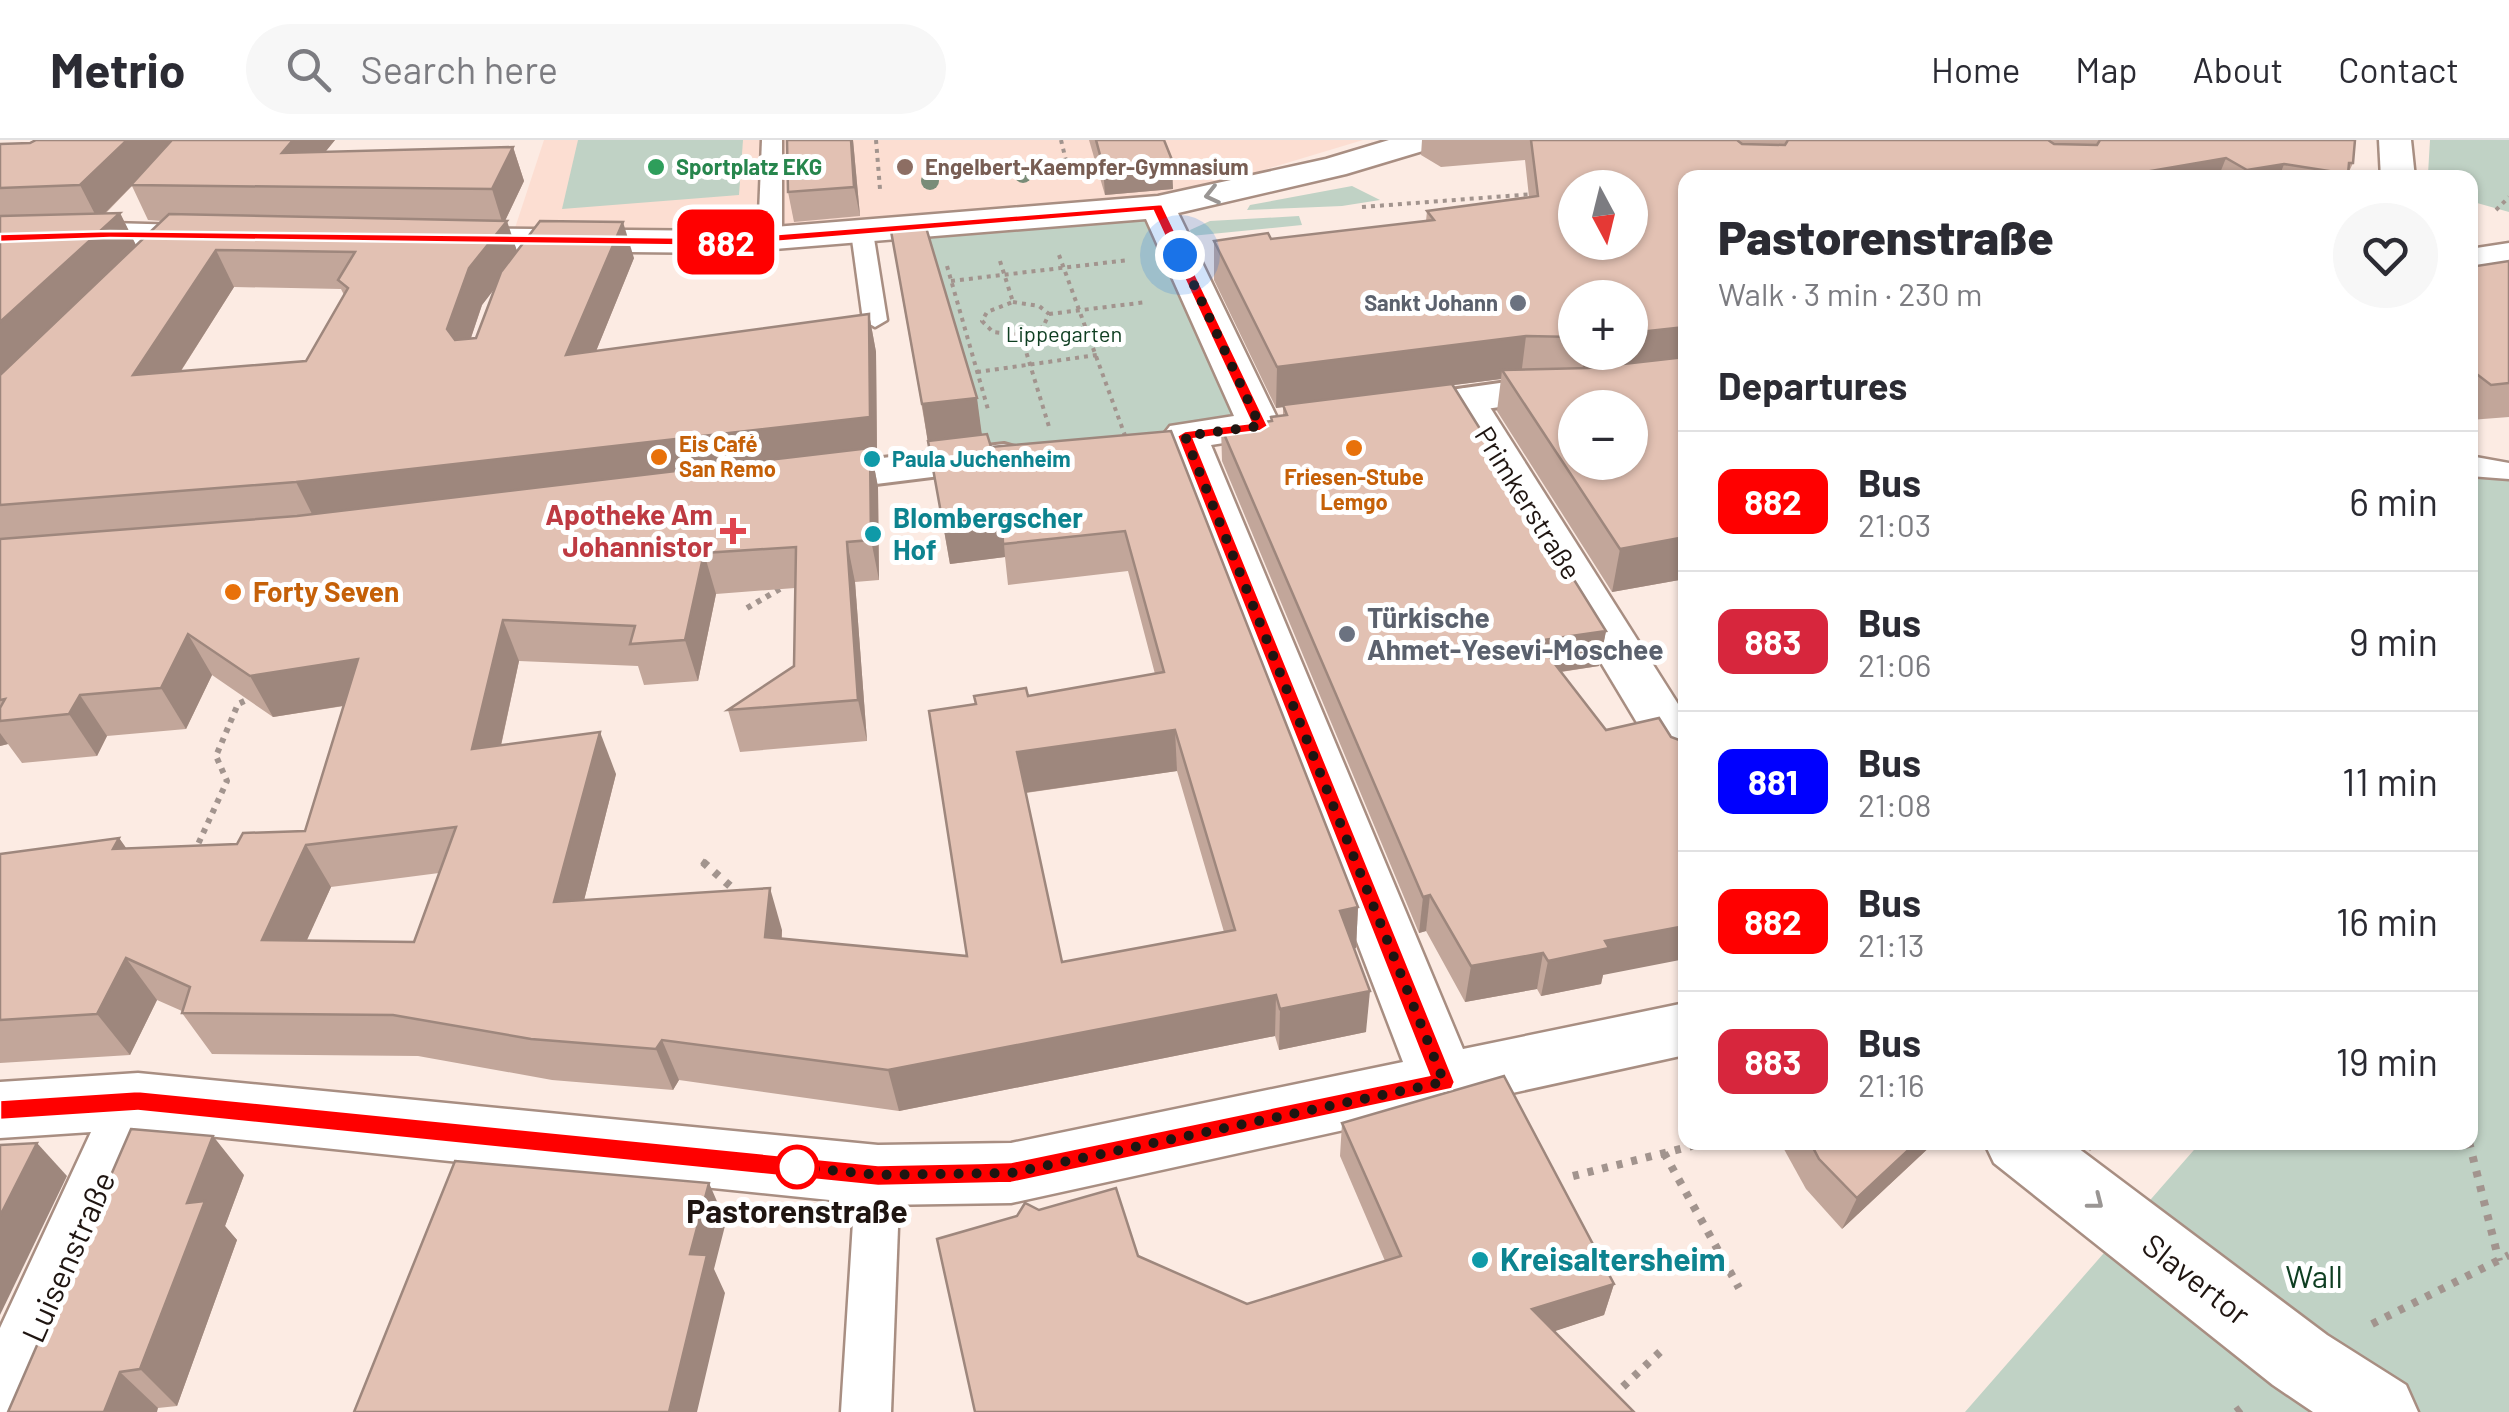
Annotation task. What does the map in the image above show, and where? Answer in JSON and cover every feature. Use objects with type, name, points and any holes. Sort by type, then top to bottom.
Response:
[{"type":"street","points":[[410,239],[538,253],[770,239],[1158,207],[1334,166],[1424,140]]},
{"type":"street","points":[[2395,140],[2397,170]]},
{"type":"street","points":[[110,234],[150,195]]},
{"type":"street","points":[[1128,442],[1279,424],[1199,296],[1158,207]]},
{"type":"street","points":[[0,238],[110,234],[254,238]]},
{"type":"street","points":[[135,275],[175,237]]},
{"type":"street","points":[[1521,392],[1558,370],[1678,355]]},
{"type":"street","points":[[1372,412],[1521,392],[1581,394],[1678,382]]},
{"type":"street","name":"Primkerstraße","points":[[1465,401],[1678,747]]},
{"type":"street","points":[[1185,436],[1444,1082]]},
{"type":"street","points":[[779,483],[1056,451]]},
{"type":"street","points":[[0,1110],[138,1101],[878,1175],[1011,1173],[1678,1032]]},
{"type":"street","name":"Luisenstraße","points":[[0,1412],[138,1101]]},
{"type":"street","name":"Slavertor","points":[[2028,1150],[2300,1360],[2379,1412]]},
{"type":"lane","points":[[770,239],[772,140]]},
{"type":"lane","points":[[862,232],[876,320]]},
{"type":"lane","points":[[2478,467],[2509,471]]},
{"type":"lane","points":[[866,1412],[878,1175]]},
{"type":"path","points":[[1351,208],[1539,194]]},
{"type":"path","points":[[1046,217],[1128,442]]},
{"type":"path","points":[[990,222],[1014,302]]},
{"type":"path","points":[[936,226],[1002,457]]},
{"type":"path","points":[[951,281],[1180,255]]},
{"type":"path","points":[[1049,314],[1043,327],[1021,335],[993,332],[982,321],[987,312],[1014,302],[1039,306],[1049,314],[1199,296]]},
{"type":"path","points":[[1021,335],[1056,451]]},
{"type":"path","points":[[977,372],[1097,355]]},
{"type":"path","points":[[748,608],[796,579],[779,483]]},
{"type":"path","points":[[189,863],[227,781],[216,756],[238,704],[259,691]]},
{"type":"path","points":[[702,861],[742,897]]},
{"type":"path","points":[[1573,1176],[1678,1150]]},
{"type":"path","points":[[2471,1150],[2499,1261]]},
{"type":"path","points":[[1664,1153],[1740,1288]]},
{"type":"path","points":[[2300,1360],[2509,1255]]},
{"type":"path","points":[[1610,1400],[1660,1352]]},
{"type":"shaded area","name":"Engelbert-Kaempfer-Gymnasium","points":[[544,140],[1363,140],[1187,193],[745,233],[514,231]]},
{"type":"green space","name":"Sportplatz EKG","points":[[578,140],[743,140],[739,195],[562,209]]},
{"type":"green space","points":[[2430,140],[2509,140],[2509,212],[2478,203],[2478,170],[2428,170]]},
{"type":"green space","points":[[1352,186],[1380,200],[1342,206],[1247,210],[1250,205]]},
{"type":"green space","name":"Lippegarten","points":[[1154,216],[1246,421],[978,457],[927,236]]},
{"type":"green space","points":[[1299,216],[1302,225],[1191,236],[1190,230],[1210,221]]},
{"type":"green space","name":"Wall","points":[[2478,462],[2509,464],[2509,1412],[1965,1412],[2194,1150],[2478,1150]]},
{"type":"building","points":[[127,140],[80,185],[0,188],[0,144]]},
{"type":"building","points":[[172,140],[293,140],[282,153],[513,147],[492,189],[131,185]]},
{"type":"building","points":[[787,140],[851,140],[854,187],[788,192]]},
{"type":"building","points":[[1096,140],[1164,140],[1172,160],[1103,166]]},
{"type":"building","points":[[1531,140],[1737,140],[1742,144],[1785,145],[1788,140],[2048,140],[2054,144],[2097,145],[2100,140],[2355,140],[2353,163],[2349,163],[2348,170],[2284,164],[2247,170],[2226,158],[2156,170],[1678,170],[1678,328],[1648,331],[1648,280],[1558,280],[1558,337],[1526,336],[1277,367],[1214,241],[1268,233],[1271,239],[1434,220],[1427,211],[1538,196]]},
{"type":"building","points":[[120,213],[0,322],[0,216]]},
{"type":"building","points":[[169,214],[507,221],[469,268],[447,329],[455,340],[476,338],[501,272],[540,221],[623,222],[566,355],[869,314],[870,417],[296,482],[0,505],[0,375]],"holes":[[[216,250],[355,252],[338,280],[348,288],[306,361],[133,375]]]},
{"type":"building","points":[[925,224],[977,398],[922,404],[891,231]]},
{"type":"building","points":[[2509,261],[2509,383],[2491,385],[2478,375],[2478,266]]},
{"type":"building","points":[[1678,358],[1678,538],[1620,549],[1575,480],[1648,480],[1648,390],[1558,390],[1558,455],[1502,370],[1648,370],[1648,361]]},
{"type":"building","points":[[1452,384],[1606,631],[1537,641],[1606,730],[1659,718],[1671,737],[1678,740],[1678,927],[1605,941],[1609,948],[1548,961],[1543,953],[1471,966],[1430,895],[1423,897],[1221,427],[1272,421],[1271,417],[1287,415],[1283,405]]},
{"type":"building","points":[[1171,431],[1358,907],[1340,911],[1370,991],[1280,1009],[1276,995],[888,1070],[662,1040],[656,1049],[531,1039],[393,1015],[182,1013],[190,987],[126,958],[97,1014],[0,1020],[0,854],[119,838],[113,849],[237,844],[243,833],[305,831],[358,659],[250,676],[188,634],[161,688],[80,695],[69,714],[0,721],[5,699],[0,700],[0,539],[297,516],[870,448],[871,540],[847,542],[858,700],[728,710],[794,666],[796,547],[704,553],[685,640],[630,644],[635,626],[503,620],[472,749],[600,732],[554,902],[770,888],[765,937],[967,956],[929,711],[976,704],[974,696],[1026,688],[1028,696],[1164,672],[1125,531],[1003,544],[1002,516],[943,524],[928,441],[987,434],[991,447]],"holes":[[[1175,730],[1235,930],[1062,962],[1017,752]],[[456,827],[414,942],[262,940],[306,845]]]},
{"type":"building","name":"Kreisaltersheim","points":[[1504,1076],[1614,1284],[1532,1309],[1634,1412],[975,1412],[937,1239],[1017,1216],[1025,1203],[1039,1210],[1116,1188],[1138,1256],[1247,1304],[1401,1256],[1342,1123]]},
{"type":"building","points":[[131,1129],[213,1136],[187,1203],[205,1201],[140,1369],[120,1372],[104,1412],[8,1412]]},
{"type":"building","points":[[37,1143],[0,1216],[0,1145]]},
{"type":"building","points":[[1814,1150],[1908,1150],[1857,1198]]},
{"type":"building","points":[[455,1161],[709,1183],[690,1254],[707,1255],[669,1412],[354,1412]]},
{"type":"bus line","name":"882","points":[[0,238],[110,234],[726,242],[1158,207],[1260,426],[1185,436],[1444,1082],[1011,1173],[978,1174],[878,1175],[138,1101],[0,1110]]},
{"type":"place","name":"Sportplatz EKG","points":[[656,167]]},
{"type":"place","name":"Engelbert-Kaempfer-Gymnasium","points":[[905,167]]},
{"type":"place","name":"Sankt Johann","points":[[1518,303]]},
{"type":"place","name":"Friesen-Stube Lemgo","points":[[1354,448]]},
{"type":"place","name":"Eis Café San Remo","points":[[659,457]]},
{"type":"place","name":"Paula Juchenheim","points":[[872,459]]},
{"type":"place","name":"Apotheke Am Johannistor","points":[[733,531]]},
{"type":"place","name":"Blombergscher Hof","points":[[873,534]]},
{"type":"place","name":"Forty Seven","points":[[233,592]]},
{"type":"place","name":"Türkische Ahmet-Yesevi-Moschee","points":[[1347,634]]},
{"type":"place","name":"Pastorenstraße","points":[[797,1167]]},
{"type":"place","name":"Kreisaltersheim","points":[[1480,1260]]},
{"type":"route","points":[[797,1167],[878,1175],[1011,1173],[1444,1082],[1185,436],[1260,426],[1180,255]]}]
